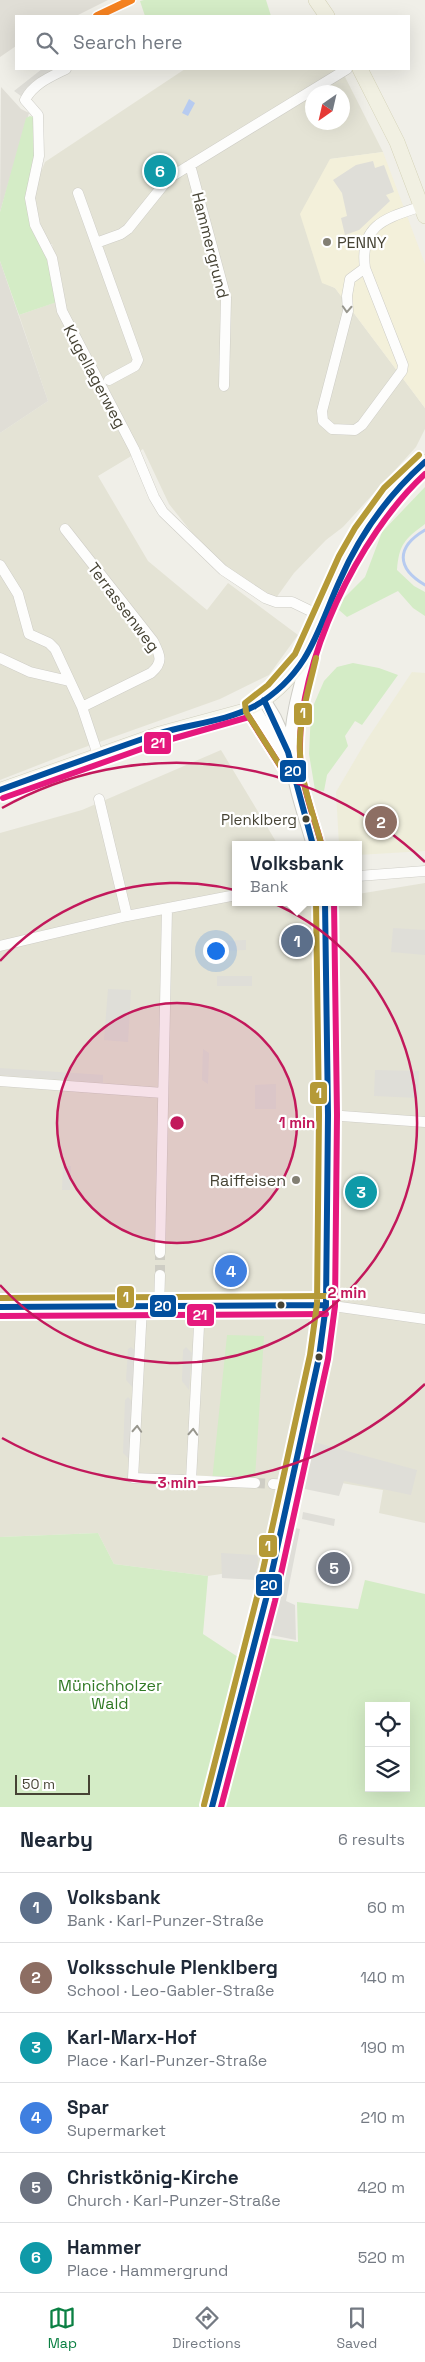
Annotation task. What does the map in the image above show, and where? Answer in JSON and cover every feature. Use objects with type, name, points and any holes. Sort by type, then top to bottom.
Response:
[{"type":"main road","points":[[316,0],[326,15]]},
{"type":"main road","points":[[361,70],[397,142],[424,209]]},
{"type":"main road","points":[[0,790],[158,734],[258,703],[282,686],[294,672],[311,644],[346,561],[369,522],[401,483],[425,462]]},
{"type":"street","name":"Kugellagerweg","points":[[64,70],[42,81],[30,92],[25,100],[38,115],[39,156],[30,198],[31,211],[36,230],[52,258],[62,311],[77,343],[134,449],[163,512],[206,557],[251,589],[265,598],[276,602],[292,602],[323,617]]},
{"type":"street","points":[[96,243],[121,234],[128,229],[169,178],[345,70]]},
{"type":"street","name":"Hammergrund","points":[[190,165],[226,298],[224,386]]},
{"type":"street","points":[[78,193],[138,360],[135,366],[109,380]]},
{"type":"street","points":[[365,268],[350,279],[347,296],[348,311],[322,410],[326,424],[332,429],[354,430],[362,425],[403,368],[365,268],[363,255],[365,241],[376,227],[391,216],[424,209]]},
{"type":"street","name":"Terrassenweg","points":[[64,529],[153,641],[161,656],[159,666],[151,673],[82,707]]},
{"type":"street","points":[[0,565],[18,594],[29,634],[49,643],[56,649],[82,707],[98,755]]},
{"type":"street","points":[[311,644],[296,701],[291,753],[293,770],[312,841]]},
{"type":"street","points":[[0,658],[30,672],[69,681]]},
{"type":"street","points":[[258,703],[275,718],[291,753]]},
{"type":"street","points":[[258,703],[293,770]]},
{"type":"street","points":[[99,799],[127,916]]},
{"type":"street","points":[[362,876],[425,871]]},
{"type":"street","points":[[0,946],[127,916],[232,896]]},
{"type":"street","points":[[212,1807],[266,1599],[319,1357],[326,1305],[328,1115],[325,906]]},
{"type":"street","points":[[160,1253],[166,909]]},
{"type":"street","points":[[0,1081],[163,1093]]},
{"type":"street","points":[[328,1115],[425,1122]]},
{"type":"street","points":[[159,1306],[160,1275]]},
{"type":"street","points":[[0,1307],[326,1305],[425,1319]]},
{"type":"street","points":[[142,1307],[134,1478],[255,1483]]},
{"type":"street","points":[[191,1480],[200,1307]]},
{"type":"street","points":[[273,1484],[290,1485]]},
{"type":"shaded area","points":[[0,0],[108,0],[78,15],[15,15],[15,47],[0,57]]},
{"type":"shaded area","points":[[41,70],[55,70],[21,96],[14,91]]},
{"type":"shaded area","points":[[183,70],[342,70],[349,85],[305,85],[305,130],[350,130],[350,87],[383,152],[330,159],[322,282],[335,288],[425,408],[425,429],[416,447],[343,527],[326,540],[294,573],[276,598],[263,593],[225,568],[205,549],[169,504],[143,449],[98,476],[148,561],[207,610],[228,583],[298,635],[269,675],[220,699],[77,750],[0,780],[0,433],[48,401],[19,315],[65,299],[52,244],[47,245],[33,212],[35,186],[45,162]]},
{"type":"shaded area","points":[[1,87],[21,109],[29,113],[0,212]]},
{"type":"shaded area","points":[[383,152],[425,264],[425,408],[335,288],[322,283],[300,214],[330,159]]},
{"type":"shaded area","points":[[373,161],[375,168],[384,165],[394,192],[386,195],[390,201],[359,230],[345,235],[341,218],[347,216],[342,193],[333,180],[356,165]]},
{"type":"shaded area","points":[[0,261],[48,401],[0,433]]},
{"type":"shaded area","points":[[412,672],[425,673],[425,851],[362,855],[362,841],[339,841],[336,792],[366,741]]},
{"type":"shaded area","points":[[221,750],[276,841],[232,841],[232,906],[362,906],[362,893],[425,883],[425,1523],[379,1513],[383,1490],[282,1473],[260,1568],[208,1576],[114,1564],[98,1533],[0,1537],[0,833],[82,810]]},
{"type":"shaded area","points":[[393,928],[425,930],[425,955],[391,952]]},
{"type":"shaded area","points":[[246,940],[246,950],[218,951],[217,941]]},
{"type":"shaded area","points":[[217,976],[252,976],[252,986],[217,986]]},
{"type":"shaded area","points":[[108,989],[131,990],[128,1042],[104,1040]]},
{"type":"shaded area","points":[[203,1049],[209,1053],[208,1084],[202,1080]]},
{"type":"shaded area","points":[[0,1068],[103,1075],[103,1083],[0,1075]]},
{"type":"shaded area","points":[[375,1070],[419,1071],[418,1098],[374,1096]]},
{"type":"shaded area","points":[[276,1084],[276,1109],[255,1109],[255,1085]]},
{"type":"shaded area","points":[[63,1166],[71,1166],[70,1190],[62,1190]]},
{"type":"shaded area","points":[[131,1347],[137,1352],[134,1389],[126,1380],[128,1349]]},
{"type":"shaded area","points":[[186,1347],[192,1353],[189,1390],[182,1381],[183,1350]]},
{"type":"shaded area","points":[[128,1397],[134,1403],[131,1461],[123,1453],[125,1400]]},
{"type":"shaded area","points":[[310,1441],[417,1470],[411,1495],[344,1481],[339,1496],[300,1488]]},
{"type":"shaded area","points":[[303,1512],[335,1519],[334,1526],[302,1519]]},
{"type":"shaded area","points":[[291,1527],[300,1529],[286,1601],[295,1605],[296,1640],[271,1635],[276,1598]]},
{"type":"shaded area","points":[[221,1553],[258,1555],[257,1580],[222,1578]]},
{"type":"green space","points":[[266,0],[271,15],[145,15],[140,1]]},
{"type":"green space","points":[[33,117],[36,151],[27,195],[47,254],[57,302],[19,315],[0,261],[0,212],[26,118]]},
{"type":"green space","points":[[425,487],[425,524],[404,543],[399,554],[397,570],[414,586],[425,592],[425,616],[413,608],[398,591],[347,617],[339,610],[344,598],[365,577],[382,532]]},
{"type":"green space","points":[[353,663],[379,668],[398,675],[362,725],[355,721],[345,736],[348,746],[327,775],[324,791],[315,790],[309,754],[311,711],[324,681],[337,667]]},
{"type":"green space","points":[[227,1335],[264,1336],[255,1478],[212,1481]]},
{"type":"green space","name":"Münichholzer Wald","points":[[98,1533],[114,1564],[208,1576],[203,1634],[241,1659],[270,1638],[298,1642],[297,1602],[358,1609],[365,1580],[425,1594],[425,1807],[0,1807],[0,1537]]},
{"type":"water","points":[[189,99],[195,103],[188,116],[182,113]]},
{"type":"waterway","points":[[425,530],[409,543],[403,558],[409,572],[425,585]]},
{"type":"tunnel","points":[[160,1253],[160,1275]]},
{"type":"tunnel","points":[[255,1483],[273,1484]]},
{"type":"transit line","points":[[99,15],[131,0]]},
{"type":"transit line","name":"1","points":[[286,775],[246,712],[245,703],[268,685],[295,654],[339,556],[355,528],[384,488],[419,455]]},
{"type":"transit line","name":"20","points":[[0,790],[157,734],[231,716],[255,706],[269,697],[282,686],[304,659],[319,630],[348,563],[366,531],[398,488],[425,462]]},
{"type":"transit line","name":"21","points":[[320,841],[305,788],[300,754],[302,718],[309,680],[321,641],[336,603],[355,566],[377,531],[400,500],[425,474]]},
{"type":"transit line","name":"1","points":[[316,658],[302,717],[300,753],[305,787],[320,841]]},
{"type":"transit line","name":"20","points":[[264,700],[288,752],[312,841]]},
{"type":"transit line","name":"21","points":[[3,798],[161,742],[249,717],[286,775]]},
{"type":"transit line","name":"1","points":[[204,1805],[257,1597],[310,1355],[317,1304],[319,1115],[316,906]]},
{"type":"transit line","name":"20","points":[[212,1807],[266,1599],[319,1357],[326,1305],[328,1115],[325,906]]},
{"type":"transit line","name":"21","points":[[221,1807],[275,1601],[328,1359],[335,1306],[337,1115],[334,906]]},
{"type":"transit line","name":"1","points":[[0,1298],[326,1296]]},
{"type":"transit line","name":"20","points":[[0,1307],[326,1305]]},
{"type":"transit line","name":"21","points":[[0,1316],[326,1314]]},
{"type":"place","name":"Hammer","points":[[160,171]]},
{"type":"place","name":"PENNY","points":[[327,242]]},
{"type":"place","name":"Plenklberg","points":[[306,819]]},
{"type":"place","name":"Volksschule Plenklberg","points":[[381,822]]},
{"type":"place","name":"Volksbank","points":[[297,941]]},
{"type":"place","name":"Raiffeisen","points":[[296,1180]]},
{"type":"place","name":"Karl-Marx-Hof","points":[[361,1192]]},
{"type":"place","name":"Spar","points":[[231,1271]]},
{"type":"place","name":"Christkönig-Kirche","points":[[334,1568]]}]
